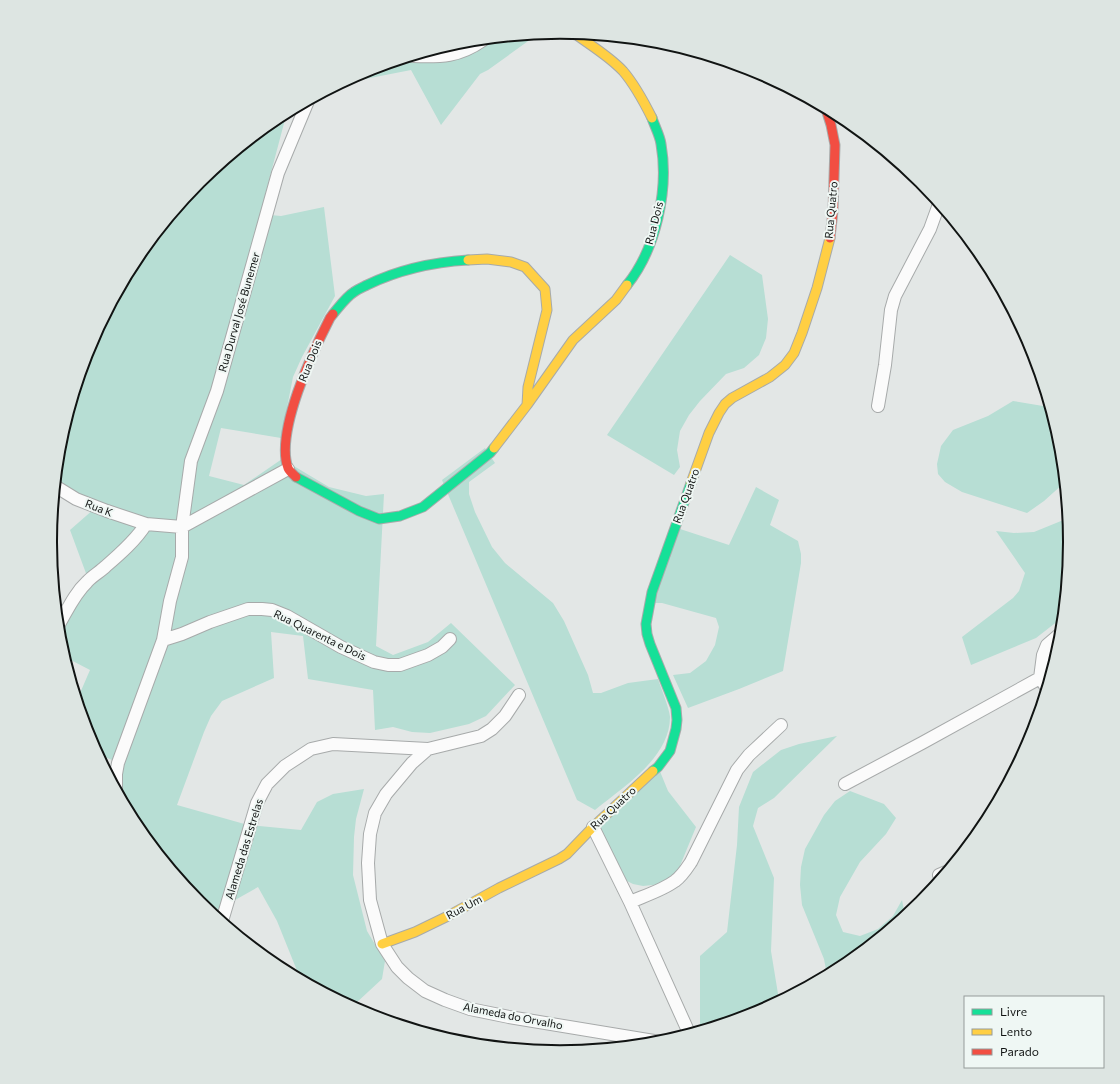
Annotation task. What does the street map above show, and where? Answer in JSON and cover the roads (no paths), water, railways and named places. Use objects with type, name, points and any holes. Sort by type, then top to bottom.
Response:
[{"type":"street","name":"Rua Dois","points":[[527,405],[528,387],[547,310],[545,289],[535,277],[525,267],[511,262],[487,259],[450,262],[403,271],[382,277],[352,292],[330,318],[314,350],[292,408],[285,450],[288,469],[295,476],[359,511],[379,519],[400,516],[423,507],[490,454],[527,405],[573,340],[616,300],[630,282],[651,242],[656,222],[662,191],[663,165],[661,143],[641,96],[623,71],[583,40]]},
{"type":"street","points":[[430,56],[447,56],[469,48]]},
{"type":"street","name":"Rua Durval José Bunemer","points":[[182,526],[190,460],[217,390],[278,173],[305,109]]},
{"type":"street","name":"Rua Quatro","points":[[545,866],[567,854],[593,827],[658,767],[670,751],[677,720],[676,708],[650,644],[646,624],[652,592],[709,433],[719,413],[725,404],[732,398],[758,385],[785,365],[794,353],[802,333],[817,288],[832,226],[835,145],[828,117]]},
{"type":"street","points":[[878,406],[885,365],[891,310],[895,296],[930,229],[937,209]]},
{"type":"street","points":[[116,778],[118,763],[163,640],[170,601],[182,557],[182,526],[288,469]]},
{"type":"street","name":"Rua K","points":[[60,489],[76,499],[146,524],[182,526]]},
{"type":"street","points":[[63,618],[78,591],[133,541],[140,534],[146,524]]},
{"type":"street","name":"Rua Quarenta e Dois","points":[[163,640],[248,609],[272,610],[287,616],[341,647],[374,662],[388,665],[400,665],[428,655],[442,647],[450,639]]},
{"type":"street","points":[[1043,682],[1043,656],[1047,645],[1053,640]]},
{"type":"street","points":[[845,784],[922,743],[1042,683]]},
{"type":"street","name":"Alameda do Orvalho","points":[[519,694],[505,716],[492,729],[481,736],[428,749],[412,763],[386,794],[375,813],[370,834],[368,863],[370,900],[382,944],[397,967],[408,978],[425,991],[445,1000],[470,1009],[509,1017],[639,1039]]},
{"type":"street","points":[[630,902],[675,881],[692,862],[737,770],[749,755],[781,725]]},
{"type":"street","name":"Alameda das Estrelas","points":[[224,916],[257,803],[267,784],[285,766],[311,749],[333,744],[428,749]]},
{"type":"street","points":[[593,827],[630,902],[687,1029]]},
{"type":"street","name":"Rua Um","points":[[382,944],[428,926],[499,888],[545,866]]}]
